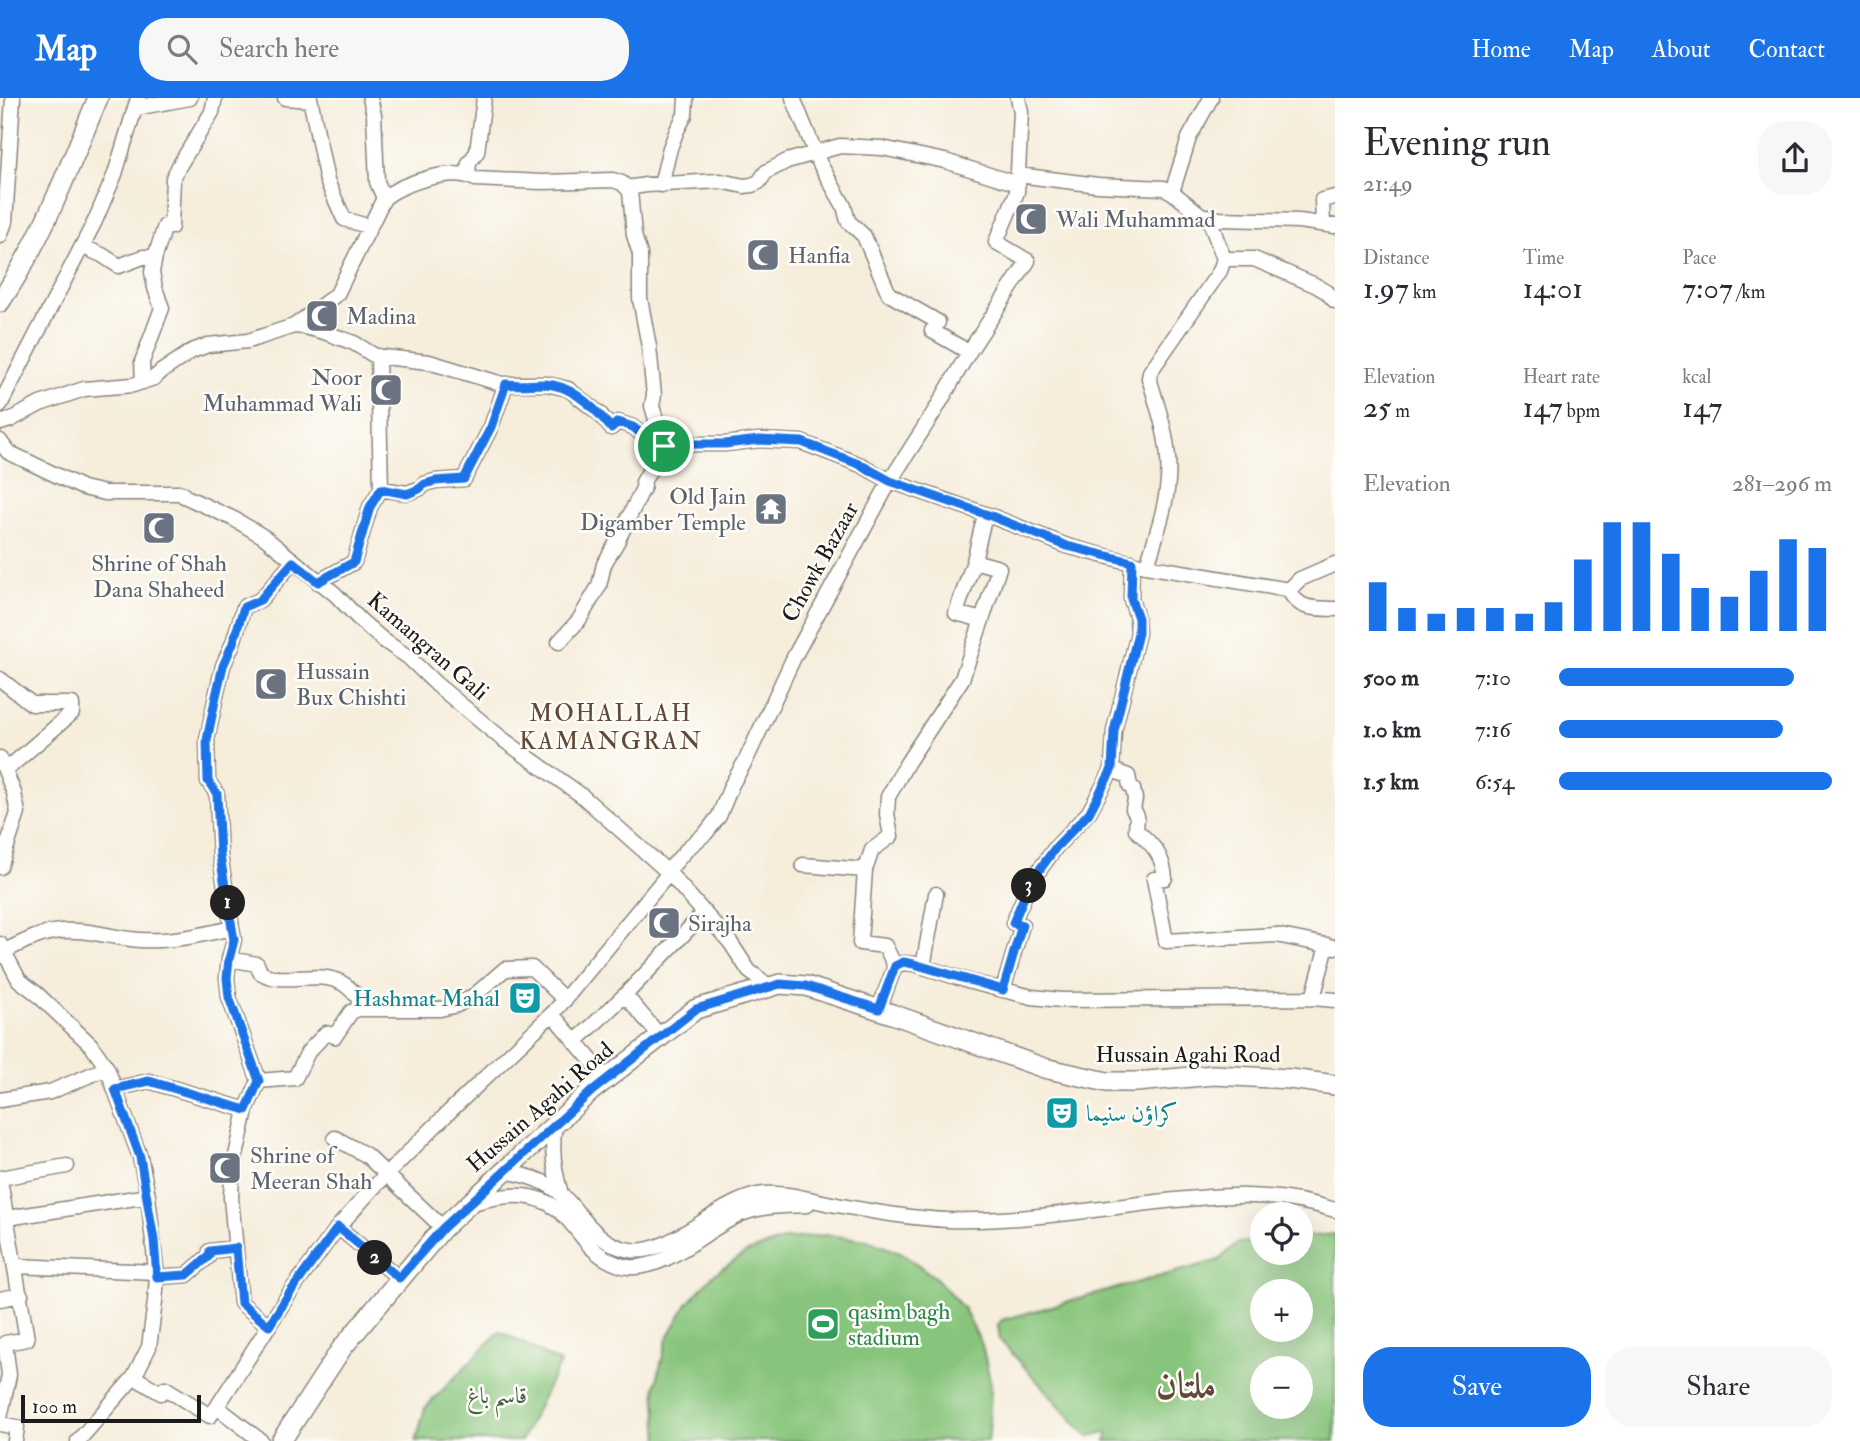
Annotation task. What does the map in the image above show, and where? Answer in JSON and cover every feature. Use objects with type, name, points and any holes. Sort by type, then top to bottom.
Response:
[{"type":"main road","points":[[0,302],[17,277],[53,204],[98,98]]},
{"type":"main road","name":"Hussain Agahi Road","points":[[281,1441],[342,1348],[443,1228],[555,1124],[696,1009],[780,984],[806,986],[1044,1068],[1107,1082],[1214,1075],[1290,1079],[1335,1085]]},
{"type":"street","points":[[0,236],[5,222],[5,145],[12,98]]},
{"type":"street","points":[[0,405],[83,247],[115,174],[136,103],[190,98]]},
{"type":"street","points":[[143,382],[142,362],[162,308],[152,272],[165,226],[171,227],[173,178],[212,111],[215,98]]},
{"type":"street","points":[[285,98],[310,99],[327,181],[344,219],[370,227]]},
{"type":"street","points":[[370,98],[374,116],[377,181],[384,198]]},
{"type":"street","points":[[468,174],[469,163],[477,152],[484,98]]},
{"type":"street","points":[[661,185],[670,148],[685,115],[686,98]]},
{"type":"street","points":[[793,98],[814,152],[844,206],[848,221],[864,236],[889,293],[938,322],[932,331],[969,352]]},
{"type":"street","points":[[1018,98],[1021,112],[1018,183]]},
{"type":"street","points":[[1172,192],[1189,138],[1211,98]]},
{"type":"street","points":[[627,188],[720,181],[752,185],[759,182],[766,172],[787,161],[840,146],[882,148],[945,161],[1018,183],[1164,188],[1202,215],[1220,219],[1299,221],[1329,225],[1322,200],[1335,197]]},
{"type":"street","points":[[0,423],[40,404],[84,388],[133,386],[154,378],[192,351],[208,345],[248,341],[294,326],[337,294],[384,198],[415,181],[468,174],[475,178],[529,181],[613,180],[622,183],[630,191],[634,235],[640,254],[640,298],[648,337],[653,406],[664,446],[643,482],[644,486],[604,564],[599,586],[579,620],[559,642]]},
{"type":"street","name":"Chowk Bazaar","points":[[217,1407],[289,1294],[338,1227],[450,1111],[565,1000],[668,872],[719,816],[794,657],[890,481],[1028,261],[996,242],[1018,183]]},
{"type":"street","points":[[1147,566],[1169,478],[1167,445],[1149,378],[1150,372],[1220,271],[1224,259],[1208,216]]},
{"type":"street","points":[[83,247],[119,266],[143,257],[155,257]]},
{"type":"street","points":[[1224,259],[1254,259],[1315,285],[1335,301]]},
{"type":"street","points":[[294,326],[324,332],[354,343],[374,356],[429,362],[502,384],[547,384],[568,389],[600,414],[611,428],[618,422],[633,427],[650,441],[664,446],[759,440],[802,442],[861,465],[890,481],[1067,546],[1147,566],[1289,590]]},
{"type":"street","points":[[318,582],[354,562],[370,507],[381,489],[378,356]]},
{"type":"street","points":[[381,489],[407,494],[435,481],[464,479],[491,427],[506,384]]},
{"type":"street","name":"Kamangran Gali","points":[[0,441],[8,452],[83,488],[105,493],[182,493],[264,537],[335,594],[360,621],[408,657],[436,684],[502,738],[581,795],[668,872],[730,942],[749,971],[770,987]]},
{"type":"street","points":[[982,620],[956,612],[974,561],[985,514]]},
{"type":"street","points":[[895,966],[885,946],[860,943],[865,870],[872,850],[891,836],[887,814],[888,797],[962,679],[999,568],[974,561]]},
{"type":"street","points":[[269,1326],[241,1303],[231,1200],[232,1174],[246,1110],[259,1081],[229,997],[227,978],[234,940],[220,856],[217,794],[208,781],[207,740],[223,666],[244,607],[260,600],[293,562]]},
{"type":"street","points":[[1003,990],[1022,925],[1013,923],[1030,883],[1056,847],[1089,813],[1112,769],[1114,731],[1138,633],[1138,618],[1131,599],[1132,562]]},
{"type":"street","points":[[1289,590],[1300,579],[1335,564]]},
{"type":"street","points":[[1289,590],[1292,596],[1309,609],[1335,609]]},
{"type":"street","points":[[0,679],[32,704],[72,704],[72,713],[3,764],[18,813],[0,867]]},
{"type":"street","points":[[1112,769],[1128,776],[1135,799],[1133,809],[1137,816],[1136,830],[1164,862],[1164,878],[1154,879],[1166,941],[1276,934],[1331,946],[1313,998]]},
{"type":"street","points":[[803,865],[865,870]]},
{"type":"street","points":[[923,967],[936,894]]},
{"type":"street","points":[[575,1042],[625,995],[705,912]]},
{"type":"street","points":[[78,1441],[134,1377],[149,1347],[157,1275],[148,1196],[140,1157],[107,1068],[91,1045],[19,979],[1,948],[52,932],[74,931],[141,940],[190,937],[232,928]]},
{"type":"street","points":[[229,959],[257,964],[260,972],[272,978],[324,977],[343,983],[359,998],[358,1009]]},
{"type":"street","points":[[879,1009],[895,966],[903,962],[1032,997],[1061,1000],[1335,1000]]},
{"type":"street","points":[[259,1081],[295,1077],[308,1052],[326,1032],[335,1036],[351,1012],[358,1009],[440,1009],[457,1005],[475,995],[505,969],[532,968],[565,1000]]},
{"type":"street","points":[[625,995],[660,1037]]},
{"type":"street","points":[[552,1014],[607,1079]]},
{"type":"street","points":[[0,1100],[50,1092],[107,1068]]},
{"type":"street","points":[[115,1089],[149,1081],[246,1110]]},
{"type":"street","points":[[555,1124],[553,1155],[561,1194]]},
{"type":"street","points":[[335,1138],[366,1155],[443,1228]]},
{"type":"street","points":[[0,1418],[9,1375],[5,1343],[27,1339],[0,1179],[67,1166]]},
{"type":"street","points":[[504,1171],[542,1182],[561,1194],[598,1236],[631,1251],[653,1249],[665,1244],[728,1206],[763,1194],[784,1194],[895,1216],[960,1220],[1034,1216],[1245,1195],[1295,1199],[1335,1210]]},
{"type":"street","points":[[468,1204],[506,1195],[536,1198],[557,1209],[604,1258],[628,1267],[651,1264],[665,1258],[746,1212],[780,1206],[830,1204]]},
{"type":"street","points":[[7,1218],[148,1196]]},
{"type":"street","points":[[338,1227],[399,1278]]},
{"type":"street","points":[[16,1266],[187,1275],[209,1256],[210,1251],[236,1248]]},
{"type":"street","points":[[0,1299],[21,1295]]},
{"type":"street","points":[[134,1377],[161,1393],[165,1388],[210,1416],[217,1407],[261,1441]]},
{"type":"street","points":[[0,1424],[17,1427],[15,1441]]},
{"type":"green space","points":[[1335,1234],[1335,1441],[1106,1441],[1106,1432],[1090,1436],[1085,1434],[1000,1340],[998,1325],[1002,1320],[1219,1260],[1237,1243],[1250,1242],[1250,1265],[1313,1265],[1313,1236]]},
{"type":"green space","name":"qasim bagh stadium","points":[[827,1235],[867,1240],[905,1255],[937,1279],[964,1309],[982,1345],[991,1384],[987,1441],[659,1441],[655,1388],[667,1339],[687,1304],[714,1274],[748,1252],[786,1239]]},
{"type":"green space","name":"قاسم باغ","points":[[500,1331],[560,1363],[521,1441],[416,1441],[425,1408]]},
{"type":"place","name":"Wali Muhammad","points":[[1031,219]]},
{"type":"place","name":"Hanfia","points":[[763,255]]},
{"type":"place","name":"Madina","points":[[322,316]]},
{"type":"place","name":"Noor Muhammad Wali","points":[[386,390]]},
{"type":"place","name":"Old Jain Digamber Temple","points":[[771,509]]},
{"type":"place","name":"Shrine of Shah Dana Shaheed","points":[[159,528]]},
{"type":"place","name":"Hussain Bux Chishti","points":[[271,684]]},
{"type":"place","name":"Sirajha","points":[[664,923]]},
{"type":"place","name":"Hashmat Mahal","points":[[525,998]]},
{"type":"place","name":"کراؤن سنیما","points":[[1062,1113]]},
{"type":"place","name":"Shrine of Meeran Shah","points":[[225,1168]]},
{"type":"place","name":"qasim bagh stadium","points":[[823,1324]]},
{"type":"district","name":"MOHALLAH KAMANGRAN","points":[[611,727]]},
{"type":"district","name":"ملتان","points":[[1186,1385]]},
{"type":"route","points":[[506,384],[547,384],[568,389],[600,414],[611,428],[618,422],[633,427],[650,441],[664,446],[759,440],[802,442],[861,465],[890,481],[1067,546],[1132,562],[1131,599],[1138,618],[1138,633],[1114,731],[1112,769],[1089,813],[1056,847],[1030,883],[1015,914],[1013,923],[1022,925],[1003,990],[903,962],[895,966],[879,1009],[806,986],[780,984],[696,1009],[592,1091],[443,1228],[399,1278],[338,1227],[269,1326],[241,1303],[236,1248],[210,1251],[209,1256],[187,1275],[157,1277],[148,1196],[140,1157],[115,1089],[149,1081],[246,1110],[259,1081],[229,997],[227,978],[234,940],[220,856],[217,794],[208,781],[207,740],[216,696],[226,656],[244,607],[260,600],[293,562],[318,582],[354,562],[370,507],[381,489],[407,494],[435,481],[464,479],[491,427],[506,384]]}]
